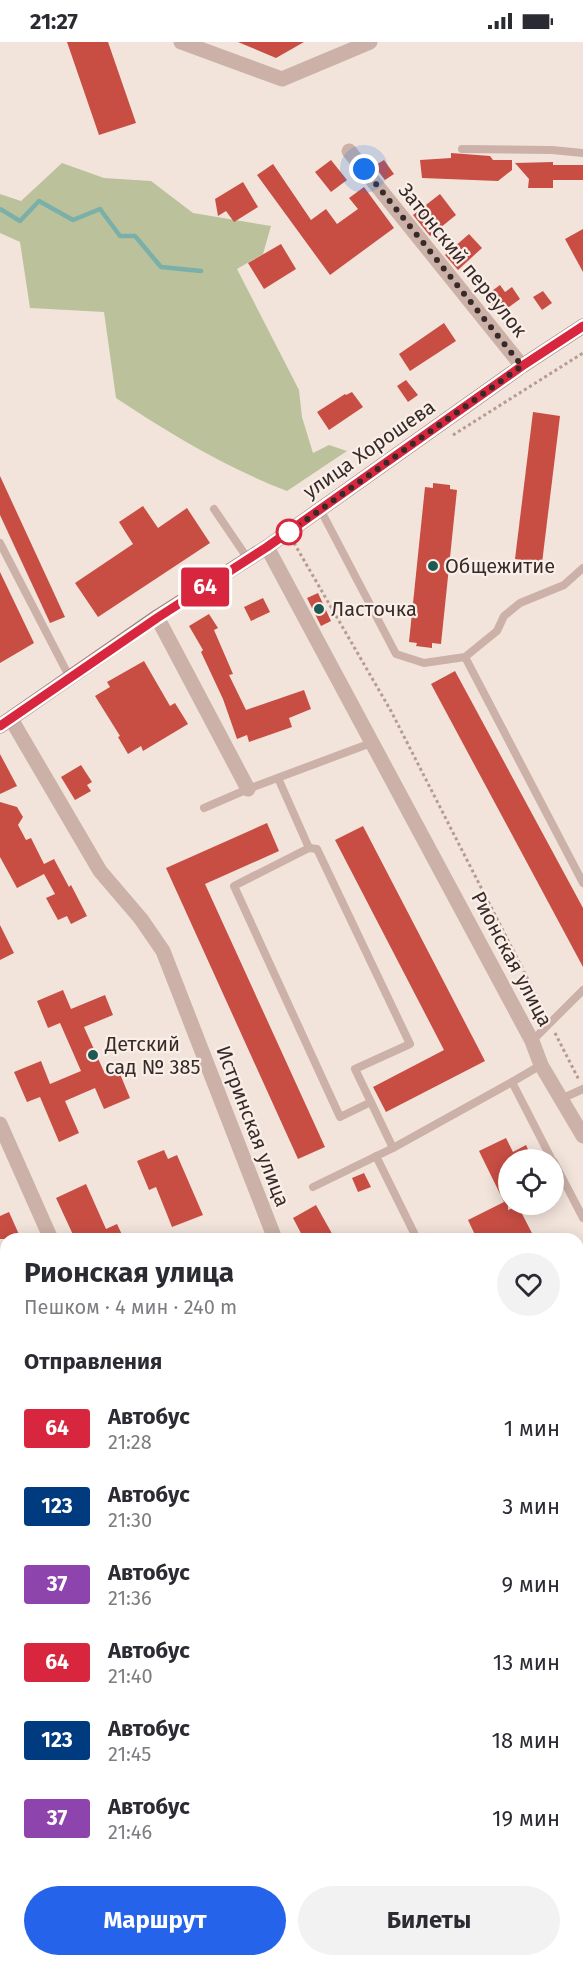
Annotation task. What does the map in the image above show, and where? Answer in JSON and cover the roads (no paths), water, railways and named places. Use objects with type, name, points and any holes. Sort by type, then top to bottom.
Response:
[{"type":"main road","name":"улица Хорошева","points":[[5,723],[157,618],[267,547],[522,366],[583,326]]},
{"type":"street","points":[[181,42],[282,79],[370,42]]},
{"type":"street","name":"Затонский переулок","points":[[350,151],[522,366]]},
{"type":"street","name":"Рионская улица","points":[[267,547],[532,1041],[541,1065],[583,1136]]},
{"type":"street","points":[[157,618],[249,789]]},
{"type":"street","name":"Истринская улица","points":[[5,723],[100,871],[141,919],[163,951],[273,1233]]},
{"type":"street","points":[[0,1124],[48,1233]]},
{"type":"lane","points":[[462,149],[552,150],[583,153]]},
{"type":"lane","points":[[214,509],[249,559]]},
{"type":"lane","points":[[320,510],[396,654],[424,663],[465,657],[497,631],[504,616],[520,603],[558,588],[583,568]]},
{"type":"lane","points":[[0,543],[70,678]]},
{"type":"lane","points":[[465,657],[583,883]]},
{"type":"lane","points":[[204,808],[371,743]]},
{"type":"lane","points":[[279,778],[309,848]]},
{"type":"lane","points":[[371,1102],[340,1117],[234,886],[309,848],[317,849],[410,1044],[355,1069],[371,1102],[393,1148]]},
{"type":"lane","points":[[532,1041],[583,990]]},
{"type":"lane","points":[[313,1187],[393,1148],[541,1065]]},
{"type":"lane","points":[[512,1082],[547,1149]]},
{"type":"lane","points":[[561,1099],[583,1088]]},
{"type":"lane","points":[[376,1156],[414,1233]]},
{"type":"lane","points":[[564,1182],[583,1218]]},
{"type":"waterway","points":[[0,209],[20,221],[39,201],[73,220],[100,209],[120,236],[135,236],[161,267],[201,271]]},
{"type":"place","name":"Общежитие","points":[[433,566]]},
{"type":"place","name":"Ласточка","points":[[319,609]]},
{"type":"place","name":"Детский сад № 385","points":[[93,1055]]}]
